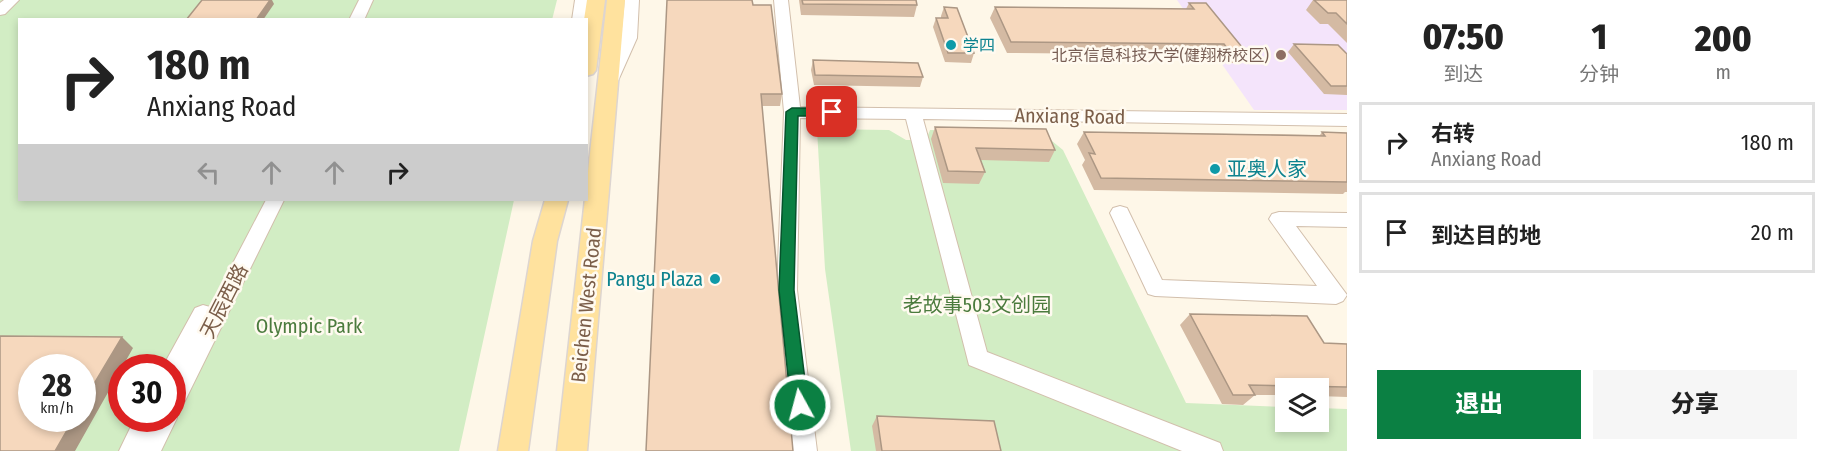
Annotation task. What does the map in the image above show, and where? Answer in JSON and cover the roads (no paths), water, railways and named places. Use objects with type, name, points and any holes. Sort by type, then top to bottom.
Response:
[{"type":"main road","points":[[588,56],[596,0]]},
{"type":"main road","name":"Beichen West Road","points":[[572,451],[616,0]]},
{"type":"main road","points":[[513,451],[545,241],[554,201]]},
{"type":"street","points":[[0,11],[12,0]]},
{"type":"street","points":[[357,18],[366,0]]},
{"type":"street","points":[[367,18],[376,0]]},
{"type":"street","points":[[579,18],[582,0]]},
{"type":"street","name":"Beichen West Road","points":[[607,88],[629,38],[632,0]]},
{"type":"street","points":[[781,0],[792,112],[786,290],[805,451]]},
{"type":"street","name":"Anxiang Road","points":[[792,112],[1347,120]]},
{"type":"street","points":[[913,114],[977,358],[1211,451]]},
{"type":"street","name":"天辰西路","points":[[181,354],[261,201]]},
{"type":"street","name":"天辰西路","points":[[186,375],[274,201]]},
{"type":"street","points":[[1120,213],[1155,288],[1336,295],[1280,219],[1347,220]]},
{"type":"street","points":[[131,451],[141,432]]},
{"type":"street","points":[[148,451],[158,432]]},
{"type":"place","name":"学四","points":[[951,45]]},
{"type":"place","name":"北京信息科技大学(健翔桥校区)","points":[[1281,55]]},
{"type":"place","name":"亚奥人家","points":[[1215,169]]},
{"type":"place","name":"Pangu Plaza","points":[[715,279]]},
{"type":"park label","name":"老故事503文创园","points":[[977,305]]},
{"type":"park label","name":"Olympic Park","points":[[309,326]]}]
